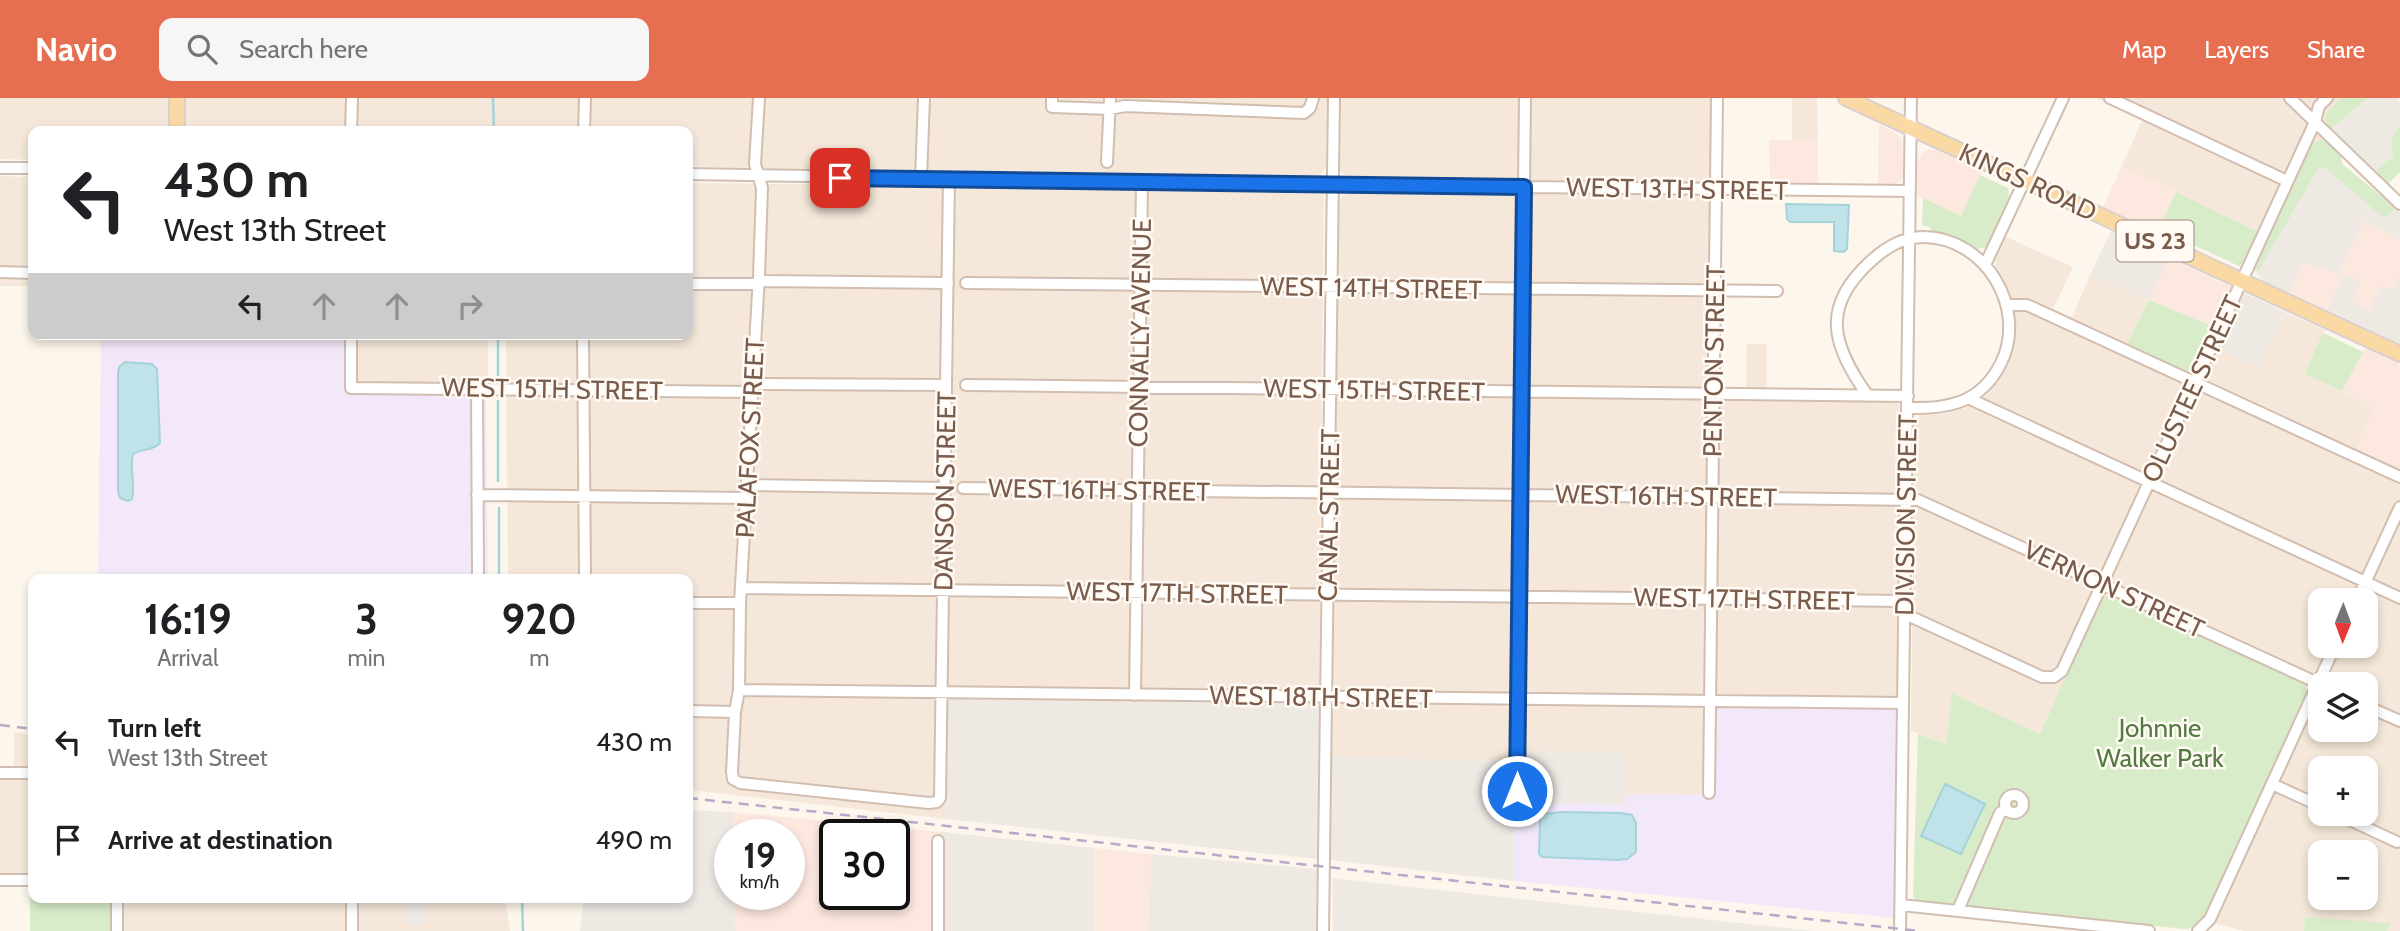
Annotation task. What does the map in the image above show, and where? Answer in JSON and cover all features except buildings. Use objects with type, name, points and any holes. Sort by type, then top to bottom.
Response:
[{"type":"main road","points":[[177,98],[177,126]]},
{"type":"main road","name":"KINGS ROAD","points":[[1846,98],[2400,355]]},
{"type":"street","points":[[351,126],[352,98]]},
{"type":"street","points":[[584,126],[585,98]]},
{"type":"street","name":"PALAFOX STREET","points":[[733,779],[735,712],[739,690],[740,603],[759,283],[762,188],[755,164],[759,98]]},
{"type":"street","points":[[921,179],[924,98]]},
{"type":"street","points":[[1052,98],[1052,107],[1110,103],[1125,106],[1304,113],[1310,108],[1313,98]]},
{"type":"street","name":"CANAL STREET","points":[[1323,931],[1334,98]]},
{"type":"street","points":[[1517,791],[1525,98]]},
{"type":"street","name":"PENTON STREET","points":[[1709,793],[1717,98]]},
{"type":"street","name":"DIVISION STREET","points":[[1900,931],[1911,98]]},
{"type":"street","points":[[1985,265],[2063,98]]},
{"type":"street","points":[[2110,98],[2287,181]]},
{"type":"street","points":[[2291,98],[2400,204]]},
{"type":"street","name":"OLUSTEE STREET","points":[[1905,614],[2042,677],[2054,677],[2062,671],[2315,122],[2319,106],[2327,98]]},
{"type":"street","points":[[1107,162],[1110,103]]},
{"type":"street","points":[[0,168],[28,168]]},
{"type":"street","name":"WEST 13TH STREET","points":[[693,174],[1910,191]]},
{"type":"street","name":"DANSON STREET","points":[[733,779],[740,783],[929,803],[937,802],[941,793],[949,179]]},
{"type":"street","name":"CONNALLY AVENUE","points":[[1135,695],[1142,181]]},
{"type":"street","points":[[1868,396],[1844,355],[1837,323],[1839,303],[1846,286],[1877,255],[1910,238],[1931,237],[1974,255],[1985,265],[2002,289],[2007,305],[2009,331],[2002,360],[1985,387],[1970,399],[1931,408],[1908,408]]},
{"type":"street","points":[[0,272],[28,273]]},
{"type":"street","points":[[693,284],[765,281],[948,283]]},
{"type":"street","name":"WEST 14TH STREET","points":[[965,283],[1777,291]]},
{"type":"street","points":[[2007,305],[2027,305],[2400,477]]},
{"type":"street","name":"WEST 15TH STREET","points":[[351,340],[351,388],[583,389],[946,385]]},
{"type":"street","points":[[583,340],[585,574]]},
{"type":"street","name":"WEST 15TH STREET","points":[[965,385],[1908,396]]},
{"type":"street","points":[[477,388],[478,574]]},
{"type":"street","points":[[1970,399],[2400,598]]},
{"type":"street","points":[[749,485],[945,488]]},
{"type":"street","name":"WEST 16TH STREET","points":[[963,488],[1906,499]]},
{"type":"street","points":[[477,495],[746,498]]},
{"type":"street","name":"VERNON STREET","points":[[1906,499],[1922,501],[2308,679]]},
{"type":"street","points":[[2362,588],[2400,508]]},
{"type":"street","name":"WEST 17TH STREET","points":[[742,588],[1905,601]]},
{"type":"street","points":[[693,603],[740,603]]},
{"type":"street","name":"WEST 18TH STREET","points":[[739,690],[1903,703]]},
{"type":"street","points":[[2198,931],[2210,919],[2308,707]]},
{"type":"street","points":[[693,711],[735,712]]},
{"type":"street","points":[[2378,711],[2400,721]]},
{"type":"street","points":[[0,773],[28,773]]},
{"type":"street","points":[[2272,783],[2308,800]]},
{"type":"street","points":[[1958,910],[2000,813],[2006,809]]},
{"type":"street","points":[[2363,826],[2397,842]]},
{"type":"street","points":[[937,841],[938,931]]},
{"type":"street","points":[[0,880],[28,880]]},
{"type":"street","points":[[117,903],[117,931]]},
{"type":"street","points":[[352,903],[352,931]]},
{"type":"street","points":[[1901,905],[2149,931]]},
{"type":"shaded area","points":[[0,98],[171,98],[171,126],[28,126],[28,160],[0,159]]},
{"type":"shaded area","points":[[183,98],[1327,98],[1326,167],[1319,176],[1313,178],[847,172],[693,166],[693,126],[182,126]]},
{"type":"shaded area","points":[[1341,98],[1711,98],[1711,174],[1703,183],[1349,179],[1340,171]]},
{"type":"shaded area","points":[[1792,98],[1817,98],[1818,140],[1792,140]]},
{"type":"shaded area","points":[[2096,98],[2341,98],[2326,113],[2326,122],[2331,129],[2325,140],[2312,144],[2256,265],[2257,273],[2239,266],[2258,232],[2122,166],[2142,120]]},
{"type":"shaded area","points":[[2368,98],[2397,98],[2400,102],[2400,124],[2391,138],[2393,156],[2376,171],[2331,129]]},
{"type":"shaded area","points":[[1879,124],[1902,140],[1904,176],[1894,185],[1878,185]]},
{"type":"shaded area","points":[[1769,140],[1818,140],[1818,184],[1770,184]]},
{"type":"shaded area","points":[[1926,150],[1935,150],[1982,171],[1962,216],[1916,195],[1917,161]]},
{"type":"shaded area","points":[[2122,166],[2176,192],[2158,232],[2103,207]]},
{"type":"shaded area","points":[[2324,167],[2384,217],[2396,208],[2400,212],[2400,241],[2365,220],[2338,274],[2302,262],[2290,293],[2262,281],[2257,273],[2319,168]]},
{"type":"shaded area","points":[[0,176],[28,177],[28,286],[0,286]]},
{"type":"shaded area","points":[[693,183],[1306,190],[1324,195],[1319,702],[948,697],[946,819],[693,791],[693,574],[508,574],[506,340],[693,340]]},
{"type":"shaded area","points":[[1348,192],[1721,196],[1719,386],[1723,389],[1746,389],[1747,344],[1767,344],[1767,390],[1893,399],[1899,403],[1897,698],[1706,694],[1702,795],[1626,794],[1626,753],[1522,761],[1332,757],[1339,203],[1341,197]]},
{"type":"shaded area","points":[[2365,220],[2400,241],[2400,276],[2392,291],[2381,287],[2369,311],[2352,302],[2342,274],[2327,310],[2290,293],[2302,262],[2338,274]]},
{"type":"shaded area","points":[[2111,231],[2169,258],[2149,300],[2090,275]]},
{"type":"shaded area","points":[[2006,237],[2073,267],[2053,309],[2072,318],[2090,275],[2149,300],[2127,344],[2195,368],[2206,343],[2258,367],[2287,313],[2325,330],[2304,374],[2375,406],[2357,448],[2400,468],[2400,931],[2387,931],[2390,924],[2305,918],[2304,931],[2245,931],[2202,920],[2306,697],[2097,606],[2040,734],[1952,693],[1946,744],[1911,731],[1914,424],[1920,415],[1946,414],[1965,408],[1988,394],[2004,371],[2014,346],[2016,329],[2007,287],[1995,261]]},
{"type":"shaded area","points":[[2169,258],[2233,288],[2214,327],[2149,300]]},
{"type":"shaded area","points":[[2342,274],[2361,281],[2352,302],[2369,310],[2381,286],[2392,290],[2400,276],[2400,344],[2327,310]]},
{"type":"shaded area","points":[[2233,288],[2287,313],[2258,367],[2206,343]]},
{"type":"shaded area","points":[[101,340],[345,340],[346,393],[486,392],[488,574],[98,574]]},
{"type":"shaded area","points":[[345,340],[488,340],[486,392],[345,393]]},
{"type":"shaded area","points":[[2365,348],[2400,365],[2400,468],[2357,448],[2375,406],[2342,391]]},
{"type":"shaded area","points":[[1706,694],[1897,698],[1895,918],[1513,881],[1513,802],[1625,805],[1626,794],[1702,795]]},
{"type":"shaded area","points":[[948,697],[1319,702],[1317,859],[946,819]]},
{"type":"shaded area","points":[[14,732],[28,734],[28,886],[0,886],[0,769],[14,768]]},
{"type":"shaded area","points":[[1522,750],[1626,753],[1626,805],[1513,802],[1513,881],[1331,860],[1332,757],[1522,761]]},
{"type":"shaded area","points":[[693,810],[733,812],[733,819],[714,819],[714,910],[734,910],[735,931],[580,931],[583,903],[693,903]]},
{"type":"shaded area","points":[[733,812],[819,820],[819,910],[910,910],[910,829],[942,832],[941,931],[735,931],[734,910],[805,910],[805,819],[733,819]]},
{"type":"shaded area","points":[[942,832],[1094,848],[1094,931],[941,931]]},
{"type":"shaded area","points":[[1094,848],[1151,854],[1149,931],[1094,931]]},
{"type":"shaded area","points":[[1151,854],[1317,869],[1316,931],[1149,931]]},
{"type":"shaded area","points":[[1332,878],[1812,931],[1333,931]]},
{"type":"shaded area","points":[[113,903],[506,903],[510,931],[113,931]]},
{"type":"shaded area","points":[[406,903],[426,903],[426,925],[406,925]]},
{"type":"green space","points":[[2341,98],[2368,98],[2331,129],[2326,122],[2326,113]]},
{"type":"green space","points":[[2400,124],[2400,172],[2388,184],[2376,171],[2393,156],[2391,138]]},
{"type":"green space","points":[[2325,140],[2341,156],[2342,164],[2396,208],[2384,218],[2324,167],[2319,168],[2257,273],[2256,265],[2312,144]]},
{"type":"green space","points":[[1980,175],[2008,188],[2010,201],[1988,247],[1975,249],[1930,231],[1931,228],[1922,225],[1923,198],[1961,216]]},
{"type":"green space","points":[[2176,192],[2258,232],[2243,263],[2239,266],[2159,229]]},
{"type":"green space","points":[[2149,300],[2214,327],[2195,368],[2185,371],[2127,344]]},
{"type":"green space","points":[[2323,333],[2363,352],[2342,391],[2304,374]]},
{"type":"green space","name":"Johnnie Walker Park","points":[[2114,595],[2299,680],[2307,689],[2306,697],[2202,920],[2192,928],[2184,929],[1916,900],[1913,896],[1918,734],[1946,744],[1952,693],[2040,734],[2097,606],[2107,596]]},
{"type":"green space","points":[[30,903],[113,903],[113,931],[30,931]]},
{"type":"green space","points":[[2305,917],[2391,923],[2387,931],[2304,931]]},
{"type":"water","points":[[1786,204],[1849,205],[1847,249],[1844,252],[1834,251],[1834,222],[1790,222],[1787,219]]},
{"type":"water","points":[[125,362],[152,364],[157,369],[160,443],[133,454],[133,493],[132,499],[128,501],[120,498],[118,491],[118,373],[119,367]]},
{"type":"water","points":[[1945,784],[1985,804],[1961,854],[1921,836]]},
{"type":"water","points":[[1563,812],[1632,815],[1636,823],[1636,852],[1627,859],[1617,860],[1542,857],[1539,854],[1540,819],[1543,814]]},
{"type":"waterway","points":[[493,98],[494,126]]},
{"type":"waterway","points":[[498,340],[498,375]]},
{"type":"waterway","points":[[498,401],[498,481]]},
{"type":"waterway","points":[[499,508],[499,574]]},
{"type":"waterway","points":[[522,903],[523,931]]},
{"type":"railway","points":[[0,725],[28,728]]},
{"type":"railway","points":[[693,799],[1920,931]]},
{"type":"route","points":[[840,178],[1524,187],[1517,791]]}]
